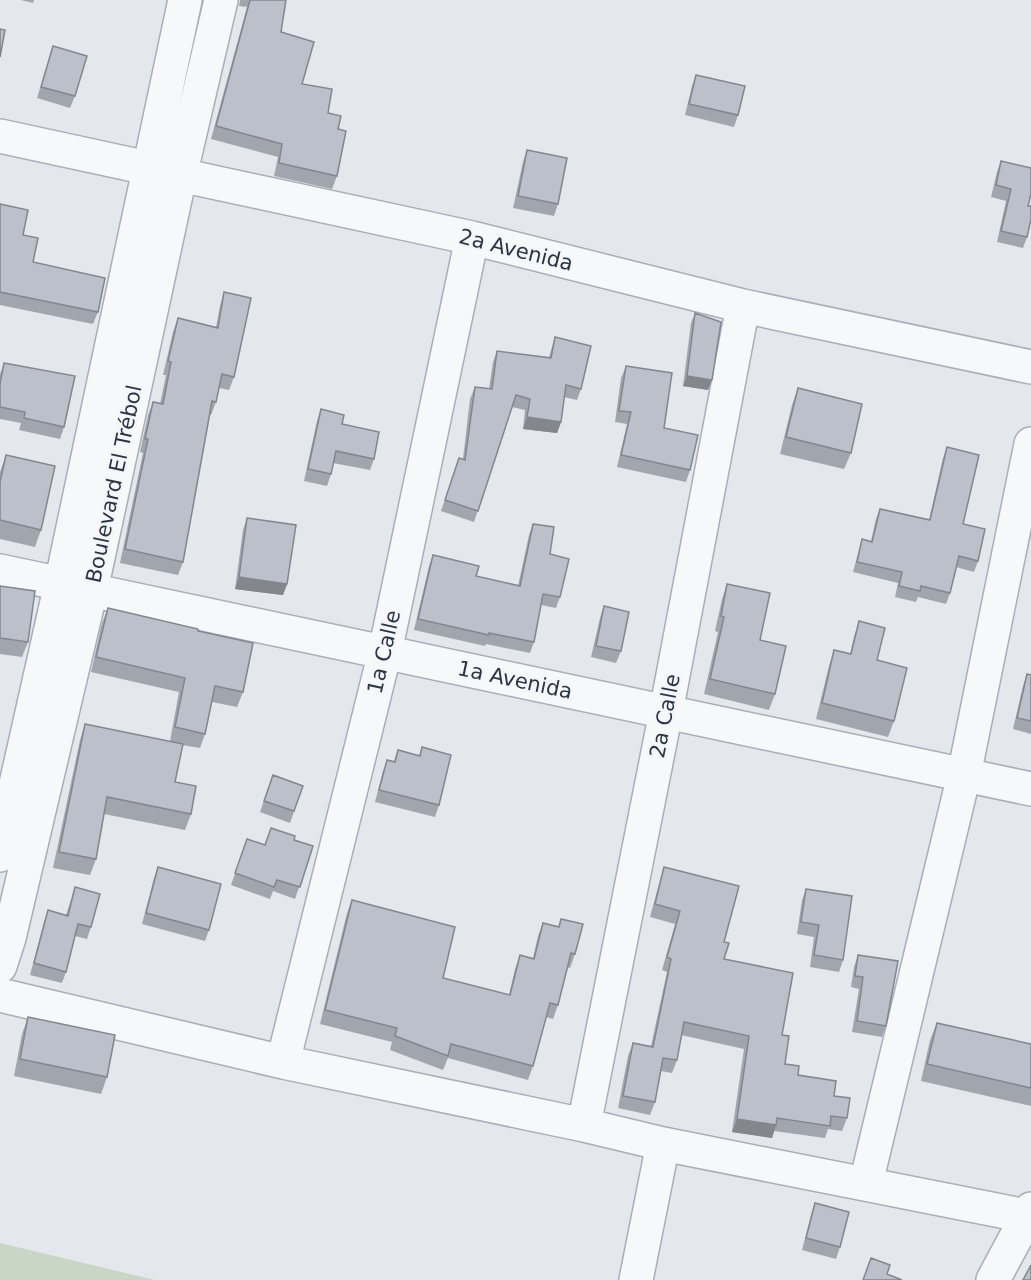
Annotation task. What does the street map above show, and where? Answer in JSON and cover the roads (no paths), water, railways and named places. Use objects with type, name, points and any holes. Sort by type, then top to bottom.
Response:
[{"type":"street","name":"Boulevard El Trébol","points":[[0,966],[9,938],[76,587],[165,172],[185,0]]},
{"type":"street","name":"Boulevard El Trébol","points":[[165,172],[221,0]]},
{"type":"street","name":"2a Avenida","points":[[0,136],[472,238],[743,306],[1031,367]]},
{"type":"street","name":"1a Calle","points":[[283,1062],[385,652],[472,238]]},
{"type":"street","name":"2a Calle","points":[[584,1125],[743,306]]},
{"type":"street","points":[[866,1183],[964,775],[1031,444]]},
{"type":"street","name":"1a Avenida","points":[[0,571],[1031,789]]},
{"type":"street","name":"Boulevard El Trébol","points":[[0,855],[76,587]]},
{"type":"street","points":[[0,995],[283,1062],[584,1125],[663,1144],[1030,1214],[993,1280]]},
{"type":"street","points":[[636,1280],[663,1144]]}]
